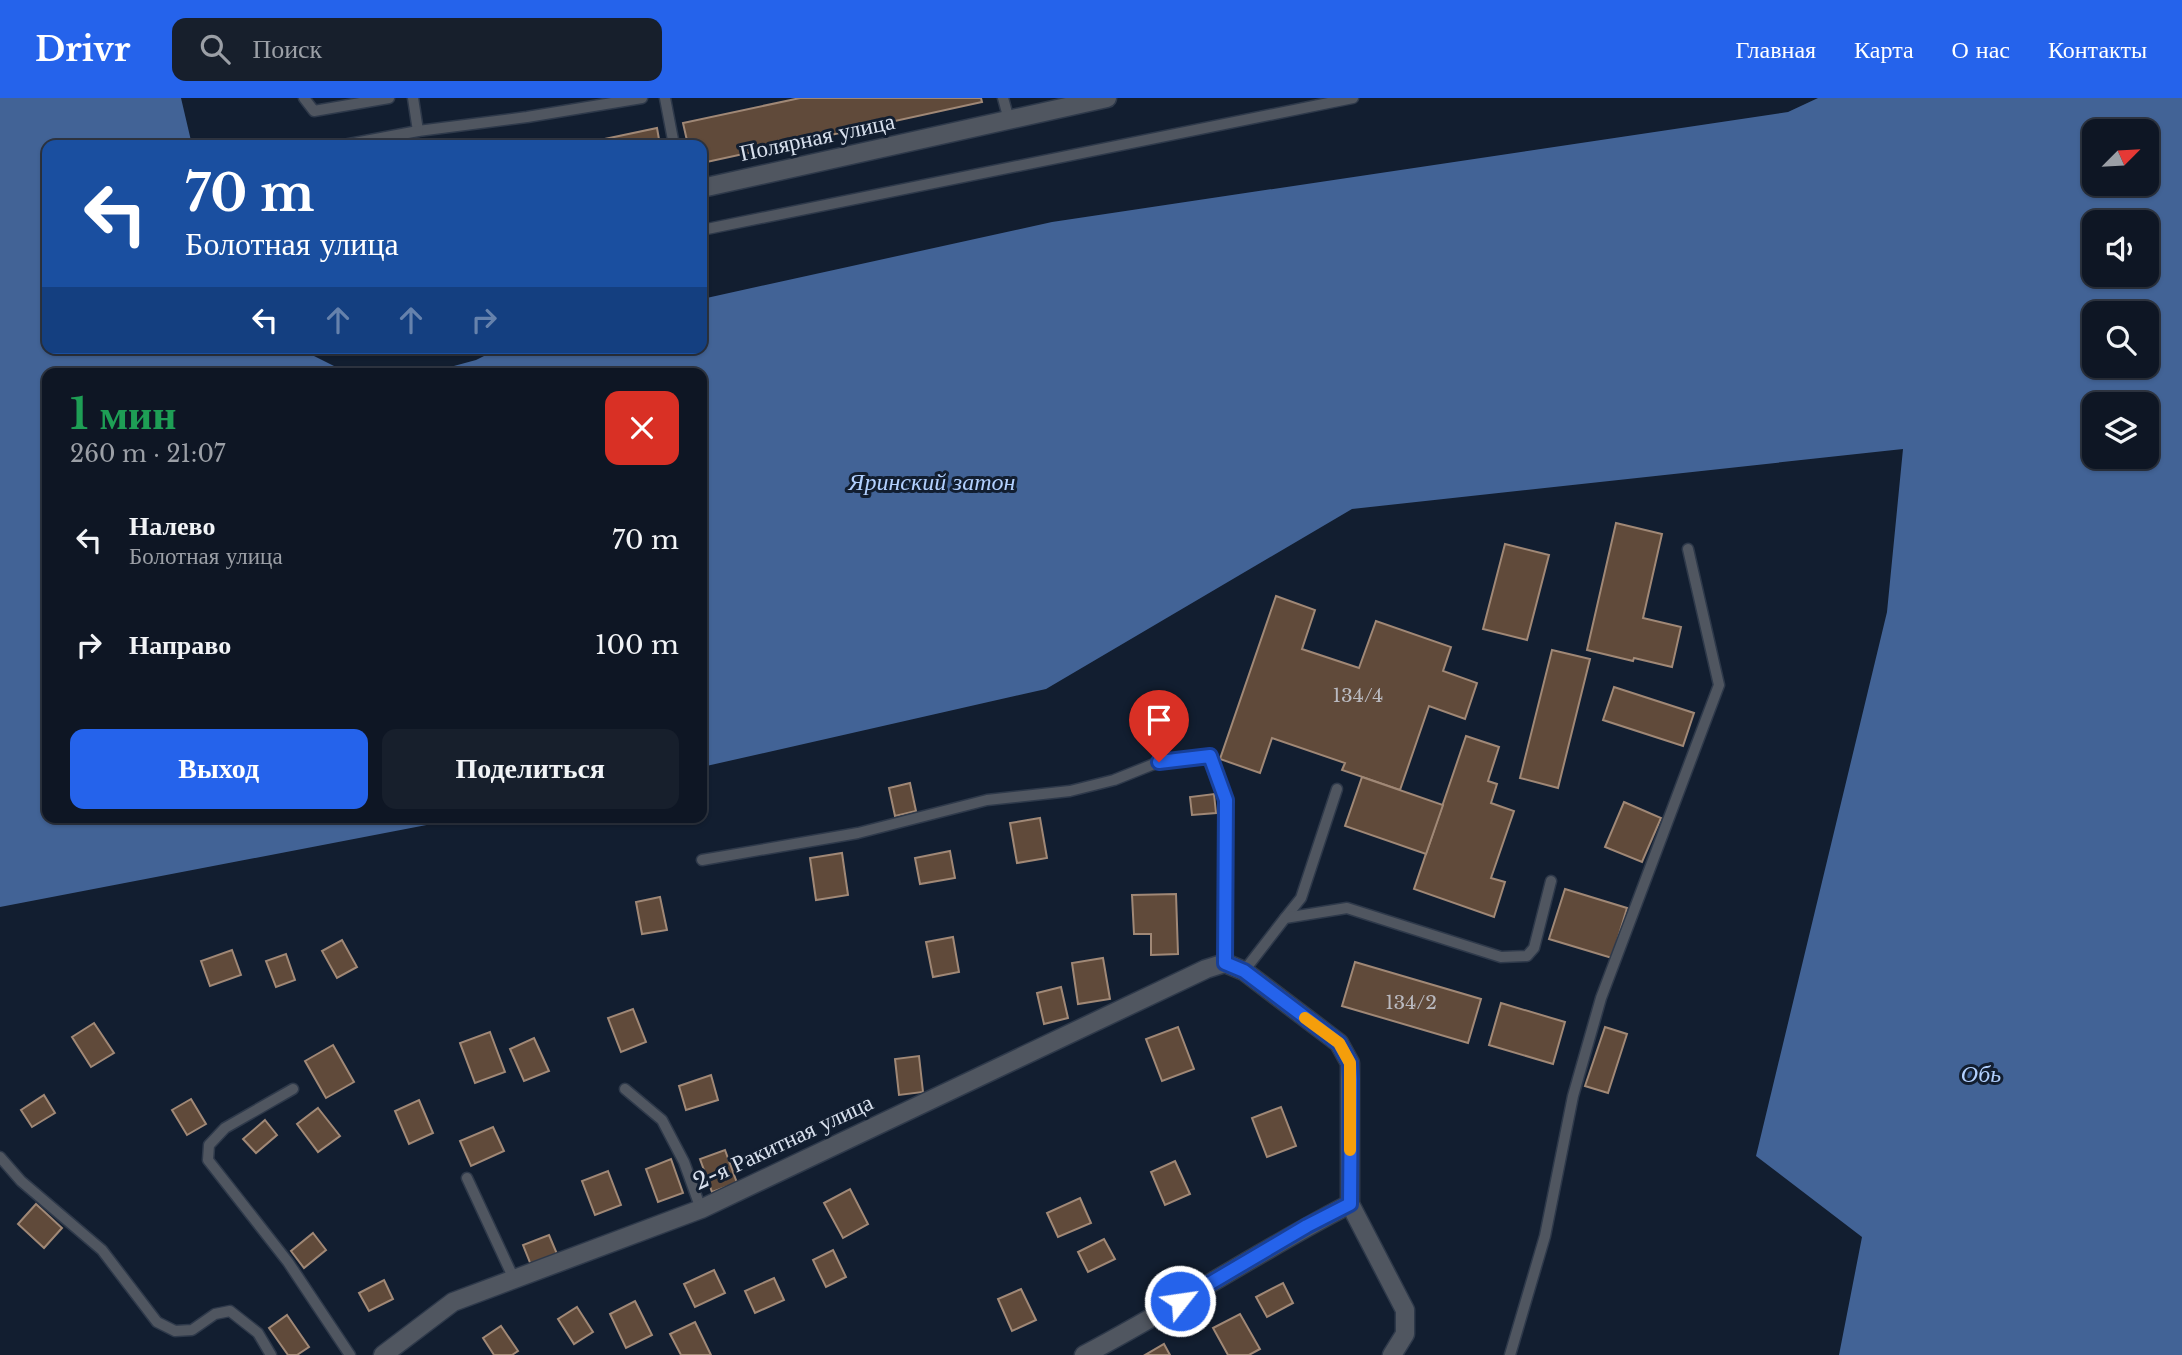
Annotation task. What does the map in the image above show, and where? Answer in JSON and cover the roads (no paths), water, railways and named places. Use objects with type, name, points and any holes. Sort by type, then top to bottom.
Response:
[{"type":"street","name":"Полярная улица","points":[[707,187],[1107,98]]},
{"type":"street","name":"2-я Ракитная улица","points":[[383,1355],[453,1302],[701,1209],[1206,969],[1225,963]]},
{"type":"street","points":[[1225,963],[1244,971],[1339,1043],[1350,1063],[1350,1204],[1405,1310],[1405,1334],[1392,1355]]},
{"type":"street","points":[[1084,1355],[1350,1204]]},
{"type":"lane","points":[[304,98],[314,111],[389,98]]},
{"type":"lane","points":[[413,98],[418,131]]},
{"type":"lane","points":[[371,140],[642,98]]},
{"type":"lane","points":[[665,98],[673,140]]},
{"type":"lane","points":[[1003,98],[1009,120]]},
{"type":"lane","points":[[707,229],[1353,98]]},
{"type":"lane","points":[[1510,1355],[1545,1236],[1573,1096],[1601,998],[1719,685],[1688,549]]},
{"type":"lane","points":[[702,860],[859,833],[988,800],[1070,791],[1114,780],[1159,762],[1210,756],[1226,800],[1225,963]]},
{"type":"lane","points":[[1244,971],[1301,898],[1337,789]]},
{"type":"lane","points":[[1285,918],[1347,908],[1501,957],[1527,956],[1534,948],[1551,881]]},
{"type":"lane","points":[[293,1089],[225,1128],[209,1145],[208,1160],[288,1262],[350,1355]]},
{"type":"lane","points":[[625,1089],[662,1121],[684,1162],[701,1209]]},
{"type":"lane","points":[[0,1157],[21,1181],[102,1250],[157,1322],[176,1331],[192,1330],[215,1314],[230,1311],[258,1333],[271,1355]]},
{"type":"lane","points":[[467,1178],[514,1279]]},
{"type":"water","points":[[0,98],[181,98],[191,140],[42,140],[42,354],[310,354],[338,368],[42,368],[42,823],[437,823],[0,907]]},
{"type":"water","points":[[1818,98],[2182,98],[2182,1355],[1839,1355],[1862,1237],[1756,1156],[1887,612],[1903,449],[1352,509],[1046,689],[707,766],[707,368],[446,368],[488,354],[707,354],[707,298],[1052,222],[1788,112]]},
{"type":"water label","name":"Яринский затон","points":[[932,481]]},
{"type":"water label","name":"Обь","points":[[1981,1073]]}]
